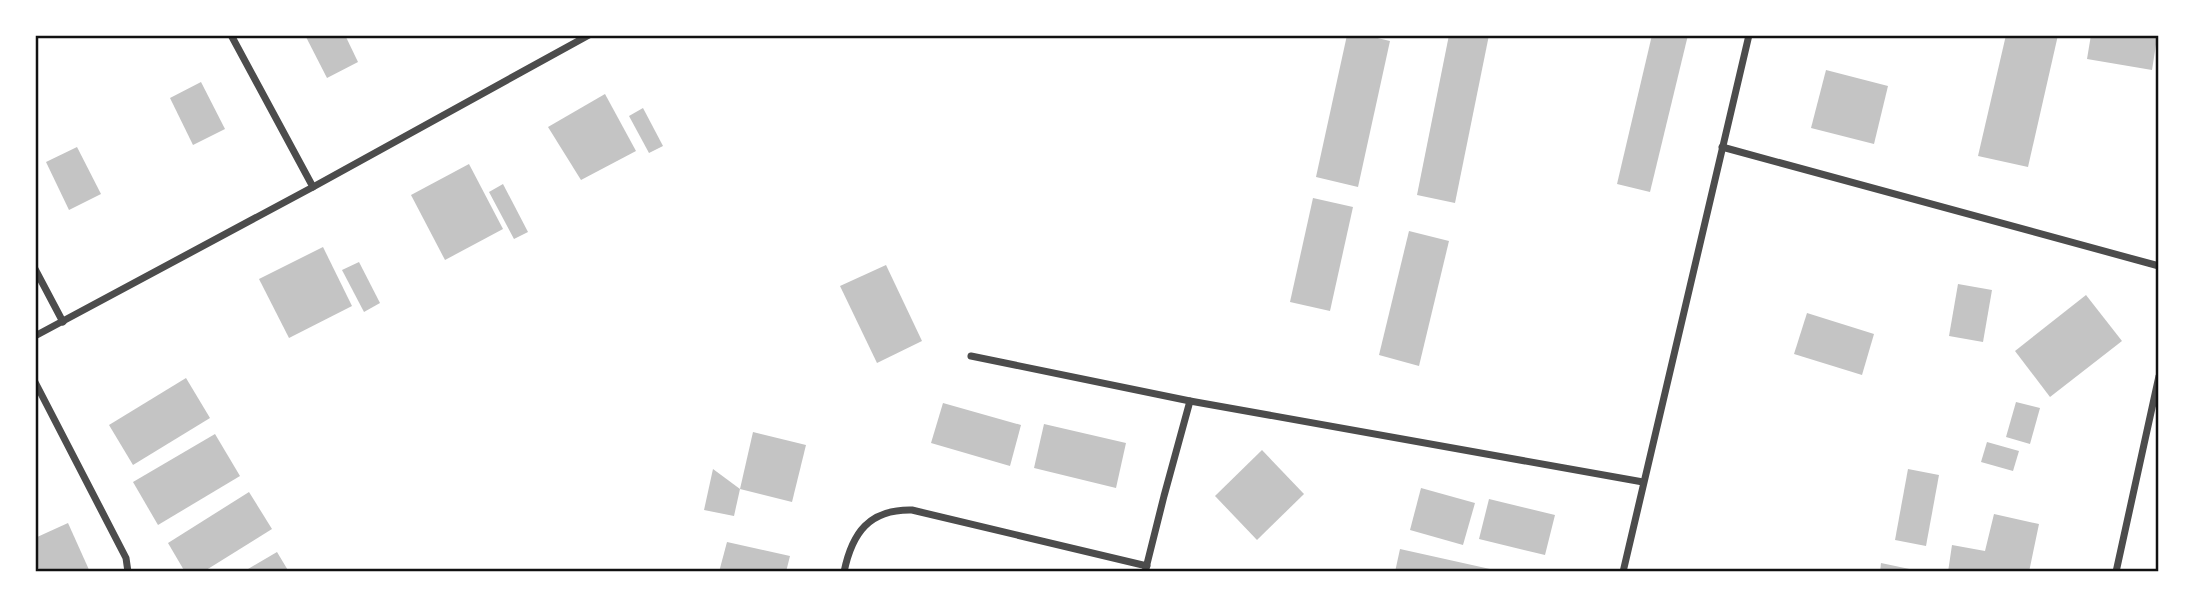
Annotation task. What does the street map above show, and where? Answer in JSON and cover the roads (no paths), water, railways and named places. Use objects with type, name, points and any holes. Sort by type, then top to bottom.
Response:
[{"type":"street","points":[[231,35],[313,187]]},
{"type":"street","points":[[570,35],[575,43]]},
{"type":"street","points":[[35,336],[589,35]]},
{"type":"street","points":[[1623,572],[1749,35]]},
{"type":"street","points":[[1722,147],[2159,266]]},
{"type":"street","points":[[35,270],[63,322]]},
{"type":"street","points":[[971,356],[1190,401],[1643,482]]},
{"type":"street","points":[[2116,572],[2159,376]]},
{"type":"street","points":[[35,382],[126,558],[128,572]]},
{"type":"street","points":[[844,572],[849,549],[860,529],[881,516],[901,510],[926,513],[1146,569],[1190,401]]}]
